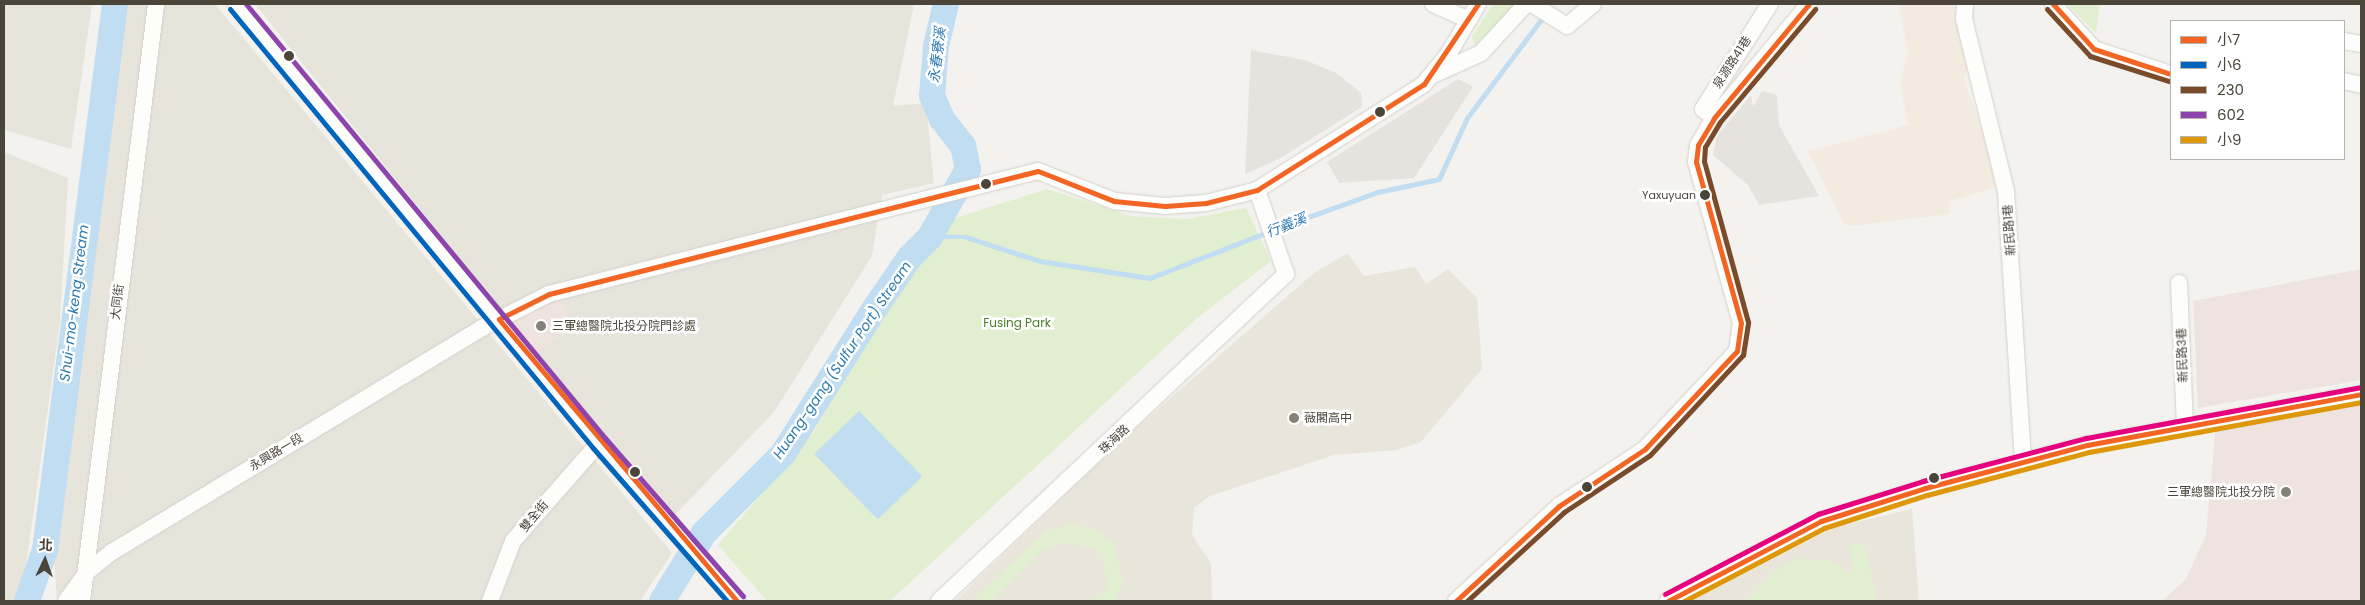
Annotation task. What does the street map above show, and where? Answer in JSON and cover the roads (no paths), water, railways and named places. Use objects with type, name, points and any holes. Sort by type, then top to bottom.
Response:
[{"type":"street","name":"大同街","points":[[82,601],[156,4]]},
{"type":"street","points":[[236,4],[499,319],[599,443],[737,601]]},
{"type":"street","points":[[1433,4],[1469,20]]},
{"type":"street","points":[[1432,76],[1478,4]]},
{"type":"street","points":[[1257,190],[1393,106],[1432,76],[1481,53],[1526,4]]},
{"type":"street","points":[[1532,4],[1567,26],[1593,4]]},
{"type":"street","name":"泉源路41巷","points":[[1714,118],[1703,109],[1770,4]]},
{"type":"street","points":[[1456,601],[1559,506],[1645,449],[1737,351],[1741,323],[1696,162],[1698,145],[1714,118],[1809,4]]},
{"type":"street","name":"新民路1巷","points":[[1965,4],[1964,19],[2006,191],[2023,462]]},
{"type":"street","points":[[2053,4],[2094,49],[2170,74]]},
{"type":"street","points":[[2345,41],[2361,44]]},
{"type":"street","points":[[2345,81],[2361,85]]},
{"type":"street","name":"永興路一段","points":[[66,601],[86,572],[157,524],[499,319],[549,294],[1038,171],[1114,201],[1165,206],[1206,203],[1257,190]]},
{"type":"street","name":"珠海路","points":[[939,601],[1286,274],[1257,190]]},
{"type":"street","name":"新民路3巷","points":[[2179,283],[2185,427]]},
{"type":"street","points":[[1668,601],[1821,521],[2023,462],[2185,427],[2361,394]]},
{"type":"street","name":"雙全街","points":[[490,601],[513,542],[599,443]]},
{"type":"water","points":[[859,411],[922,476],[878,520],[814,454]]},
{"type":"waterway","name":"Shui-mo-keng Stream","points":[[27,601],[45,550],[115,4]]},
{"type":"waterway","name":"Huang-gang (Sulfur Port) Stream","points":[[662,601],[704,533],[783,454],[875,308],[910,257],[930,237],[968,169],[963,146],[942,119],[932,96],[936,46],[946,4]]},
{"type":"waterway","name":"行義溪","points":[[1275,229],[1378,192],[1439,179],[1467,118],[1544,16]]},
{"type":"waterway","name":"行義溪","points":[[930,237],[966,237],[1040,261],[1150,278],[1268,232]]},
{"type":"place","name":"Yaxuyuan","points":[[1705,195]]},
{"type":"place","name":"三軍總醫院北投分院門診處","points":[[541,326]]},
{"type":"place","name":"薇閣高中","points":[[1294,418]]},
{"type":"place","name":"三軍總醫院北投分院","points":[[2286,492]]},
{"type":"water label","name":"永春寮溪","points":[[937,55]]},
{"type":"park label","name":"Fusing Park","points":[[1017,323]]}]
